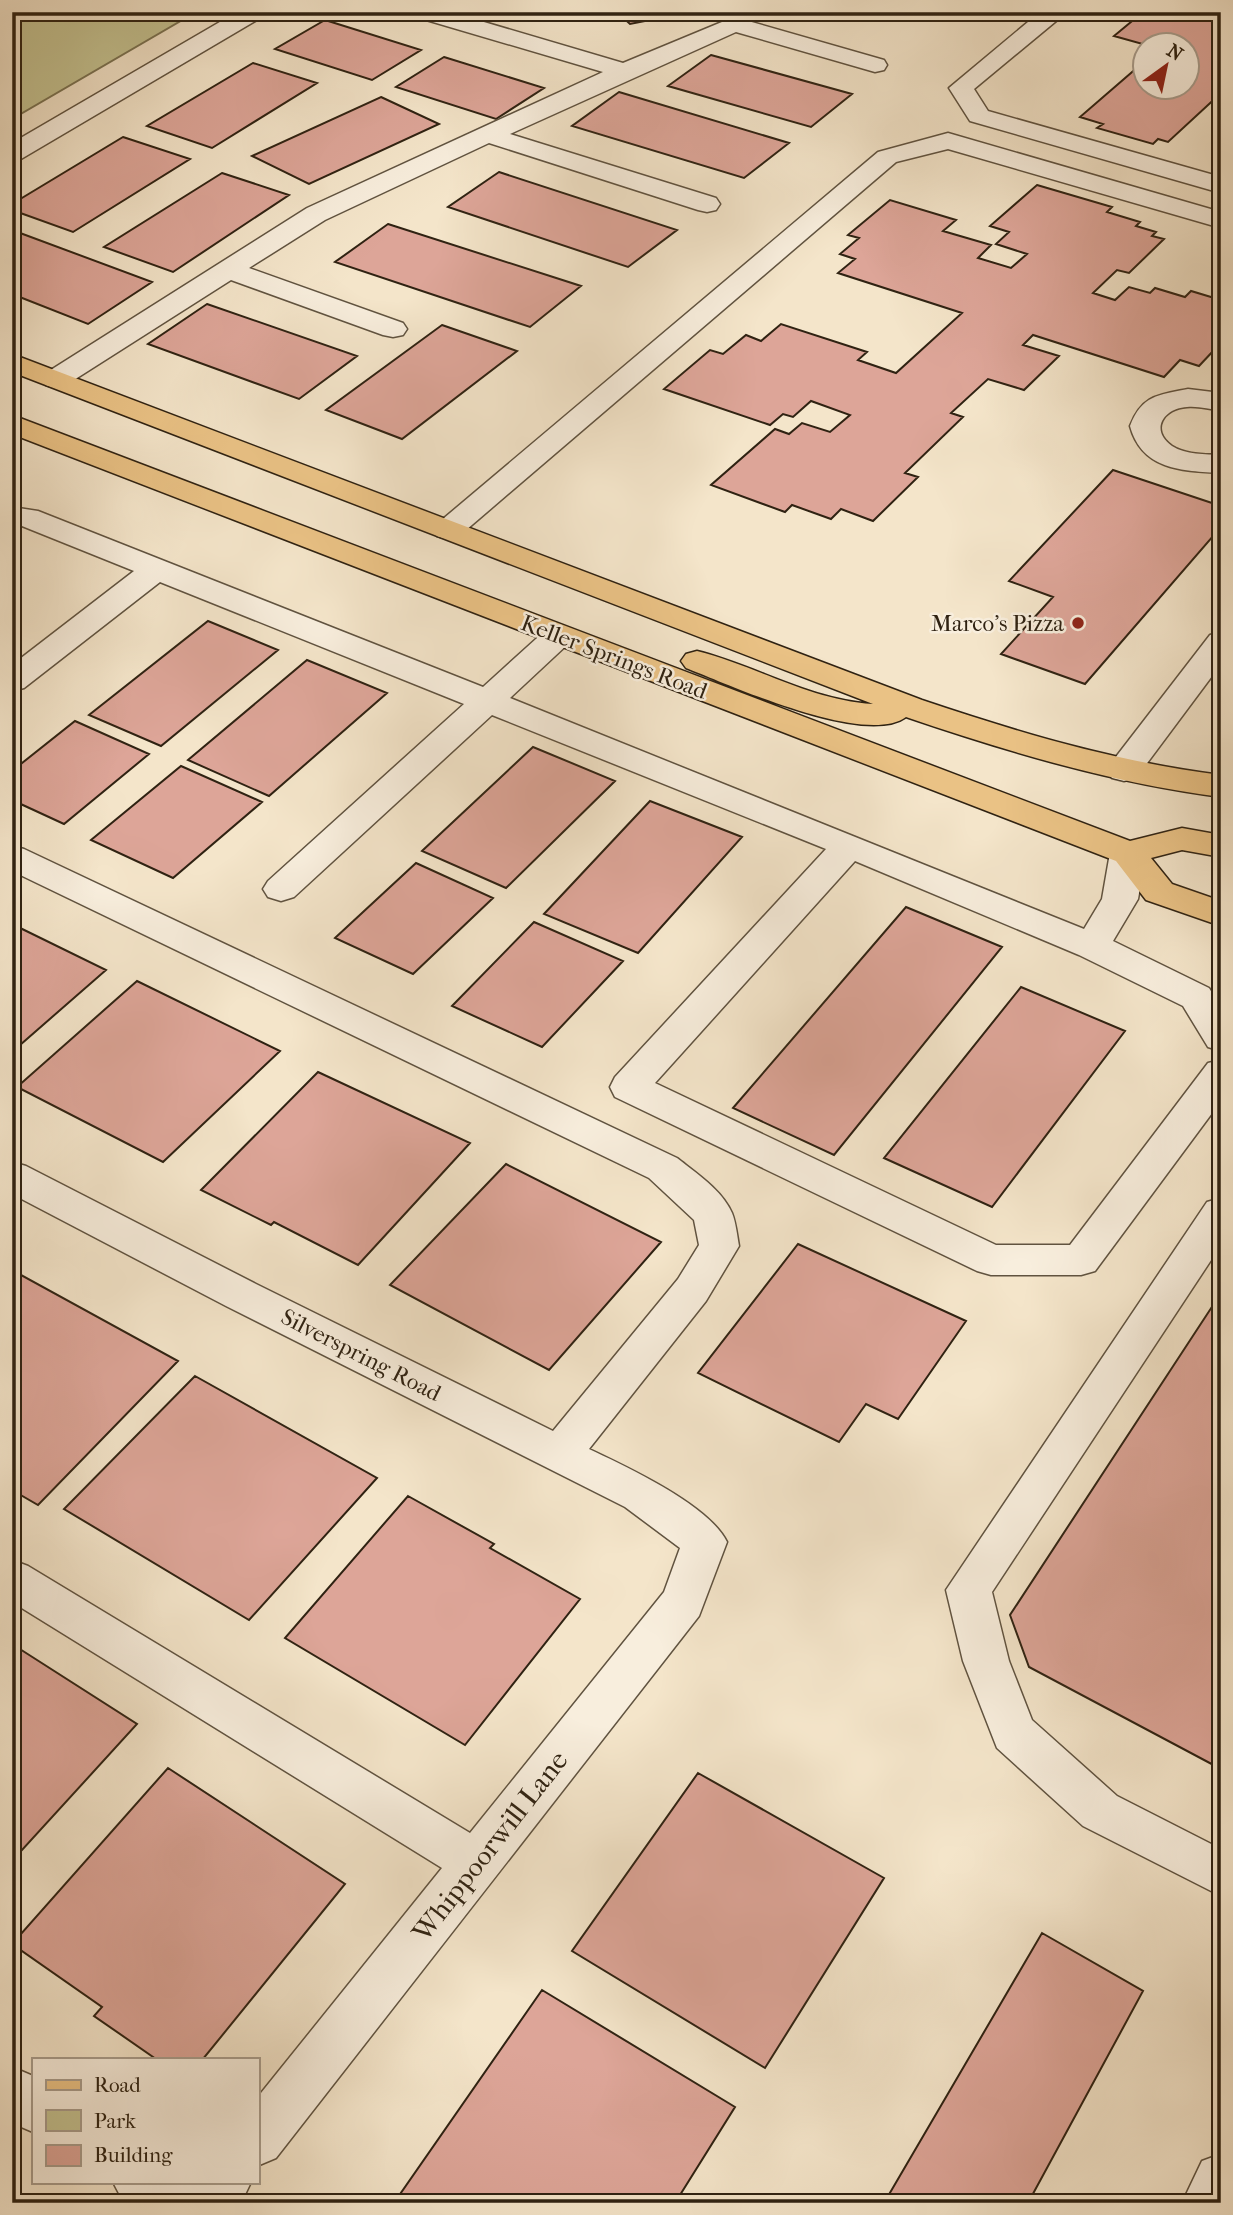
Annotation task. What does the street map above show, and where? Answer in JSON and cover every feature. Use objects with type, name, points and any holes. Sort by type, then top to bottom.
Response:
[{"type":"main road","points":[[12,362],[909,707],[1045,753],[1177,781],[1221,786]]},
{"type":"main road","points":[[12,406],[56,379]]},
{"type":"main road","name":"Keller Springs Road","points":[[12,424],[1128,853]]},
{"type":"main road","points":[[622,660],[692,659],[822,707],[877,716],[909,707]]},
{"type":"main road","points":[[1221,846],[1182,839],[1128,853],[1159,892],[1221,914]]},
{"type":"street","points":[[12,153],[254,12]]},
{"type":"street","points":[[424,12],[625,71]]},
{"type":"street","points":[[1055,12],[961,88],[979,116],[1221,185]]},
{"type":"street","points":[[56,379],[316,214],[625,71],[734,24],[875,65]]},
{"type":"street","points":[[488,135],[706,204]]},
{"type":"street","points":[[448,530],[887,157],[948,141],[1221,220]]},
{"type":"street","points":[[226,269],[393,329]]},
{"type":"street","points":[[1221,402],[1198,399],[1162,404],[1150,411],[1143,420],[1142,431],[1148,442],[1177,459],[1196,464],[1221,464]]},
{"type":"street","points":[[12,516],[27,517],[849,845],[1092,946],[1196,996],[1221,1038]]},
{"type":"street","points":[[12,681],[157,569]]},
{"type":"street","points":[[281,889],[558,636]]},
{"type":"street","points":[[1124,770],[1221,642]]},
{"type":"street","points":[[849,845],[629,1087],[991,1260],[1081,1260],[1221,1073]]},
{"type":"street","points":[[1092,946],[1120,899],[1128,853]]},
{"type":"street","points":[[12,857],[663,1168],[692,1192],[713,1215],[719,1246],[692,1290],[560,1454]]},
{"type":"street","name":"Silverspring Road","points":[[12,1176],[242,1295],[640,1493],[705,1542]]},
{"type":"street","points":[[1221,1213],[969,1590],[986,1661],[1014,1733],[1100,1811],[1221,1874]]},
{"type":"street","name":"Whippoorwill Lane","points":[[259,2137],[683,1602],[705,1542]]},
{"type":"street","points":[[12,1579],[476,1863]]},
{"type":"street","points":[[12,2092],[32,2106]]},
{"type":"street","points":[[1209,2203],[1221,2180]]},
{"type":"street","points":[[142,2184],[169,2203]]},
{"type":"street","points":[[207,2203],[222,2184]]},
{"type":"green space","points":[[12,12],[196,12],[12,119]]},
{"type":"building","points":[[617,12],[691,12],[630,24]]},
{"type":"building","points":[[1143,12],[1221,12],[1221,93],[1168,142],[1158,139],[1153,144],[1097,128],[1103,124],[1080,117],[1132,72],[1132,102],[1202,102],[1202,32],[1132,32],[1132,41],[1114,36]]},
{"type":"building","points":[[325,20],[421,50],[372,80],[275,49]]},
{"type":"building","points":[[711,55],[852,94],[811,127],[668,86]]},
{"type":"building","points":[[444,57],[544,88],[496,119],[396,87]]},
{"type":"building","points":[[253,63],[317,83],[212,148],[147,126]]},
{"type":"building","points":[[619,92],[789,143],[744,178],[572,126]]},
{"type":"building","points":[[381,97],[439,124],[309,184],[252,156]]},
{"type":"building","points":[[123,137],[190,159],[73,232],[12,210],[12,204]]},
{"type":"building","points":[[499,172],[677,230],[628,267],[448,207]]},
{"type":"building","points":[[222,173],[289,195],[173,272],[104,247]]},
{"type":"building","points":[[1037,185],[1112,207],[1107,212],[1140,222],[1136,226],[1156,232],[1152,236],[1164,239],[1129,273],[1117,270],[1093,293],[1115,300],[1129,287],[1150,293],[1155,288],[1185,297],[1191,291],[1221,300],[1221,351],[1215,349],[1199,366],[1180,360],[1164,377],[1033,335],[1023,345],[1059,356],[1024,390],[988,379],[951,413],[963,417],[905,473],[918,477],[873,521],[841,509],[831,519],[792,505],[785,512],[711,485],[775,429],[789,434],[802,423],[830,432],[850,415],[811,401],[793,417],[783,414],[770,425],[664,389],[710,350],[723,354],[746,335],[761,341],[781,324],[867,352],[858,360],[896,373],[962,313],[838,273],[855,259],[840,254],[859,238],[848,235],[890,200],[956,220],[943,231],[991,245],[978,258],[1011,268],[1027,254],[996,244],[1009,232],[990,226]]},
{"type":"building","points":[[388,224],[581,286],[530,327],[335,262]]},
{"type":"building","points":[[12,230],[152,282],[88,324],[12,294]]},
{"type":"building","points":[[207,304],[357,356],[299,399],[148,344]]},
{"type":"building","points":[[442,325],[517,351],[402,439],[326,410]]},
{"type":"building","points":[[1113,470],[1221,506],[1221,527],[1085,684],[1001,654],[1053,597],[1009,581]]},
{"type":"building","points":[[208,621],[278,650],[161,746],[89,715]]},
{"type":"building","points":[[307,660],[387,693],[269,796],[188,760]]},
{"type":"building","points":[[75,721],[149,754],[64,824],[12,800],[12,771]]},
{"type":"building","points":[[533,747],[615,781],[506,888],[422,851]]},
{"type":"building","points":[[181,766],[262,802],[173,878],[91,840]]},
{"type":"building","points":[[650,801],[742,837],[638,953],[544,914]]},
{"type":"building","points":[[416,863],[493,898],[413,974],[335,938]]},
{"type":"building","points":[[906,907],[1002,947],[834,1155],[733,1108]]},
{"type":"building","points":[[534,922],[623,961],[542,1047],[452,1006]]},
{"type":"building","points":[[12,924],[106,970],[12,1052]]},
{"type":"building","points":[[137,981],[280,1051],[163,1162],[17,1087]]},
{"type":"building","points":[[1021,987],[1125,1031],[992,1207],[884,1158]]},
{"type":"building","points":[[318,1072],[470,1143],[358,1265],[274,1222],[271,1225],[201,1190]]},
{"type":"building","points":[[506,1164],[661,1242],[549,1370],[390,1285]]},
{"type":"building","points":[[798,1244],[966,1321],[898,1419],[866,1404],[839,1442],[698,1373]]},
{"type":"building","points":[[12,1270],[178,1361],[38,1505],[12,1490]]},
{"type":"building","points":[[1221,1293],[1221,1769],[1029,1667],[1010,1615]]},
{"type":"building","points":[[195,1376],[377,1478],[249,1620],[64,1509]]},
{"type":"building","points":[[408,1496],[494,1544],[490,1548],[580,1599],[465,1745],[285,1638]]},
{"type":"building","points":[[12,1644],[137,1724],[12,1861]]},
{"type":"building","points":[[168,1768],[345,1884],[204,2058],[155,2058],[94,2016],[102,2007],[12,1944]]},
{"type":"building","points":[[698,1773],[884,1878],[765,2068],[572,1951]]},
{"type":"building","points":[[1042,1933],[1143,1991],[1028,2203],[884,2203]]},
{"type":"building","points":[[542,1990],[735,2107],[675,2203],[401,2203],[396,2200]]},
{"type":"place","name":"Marco's Pizza","points":[[1078,623]]}]
